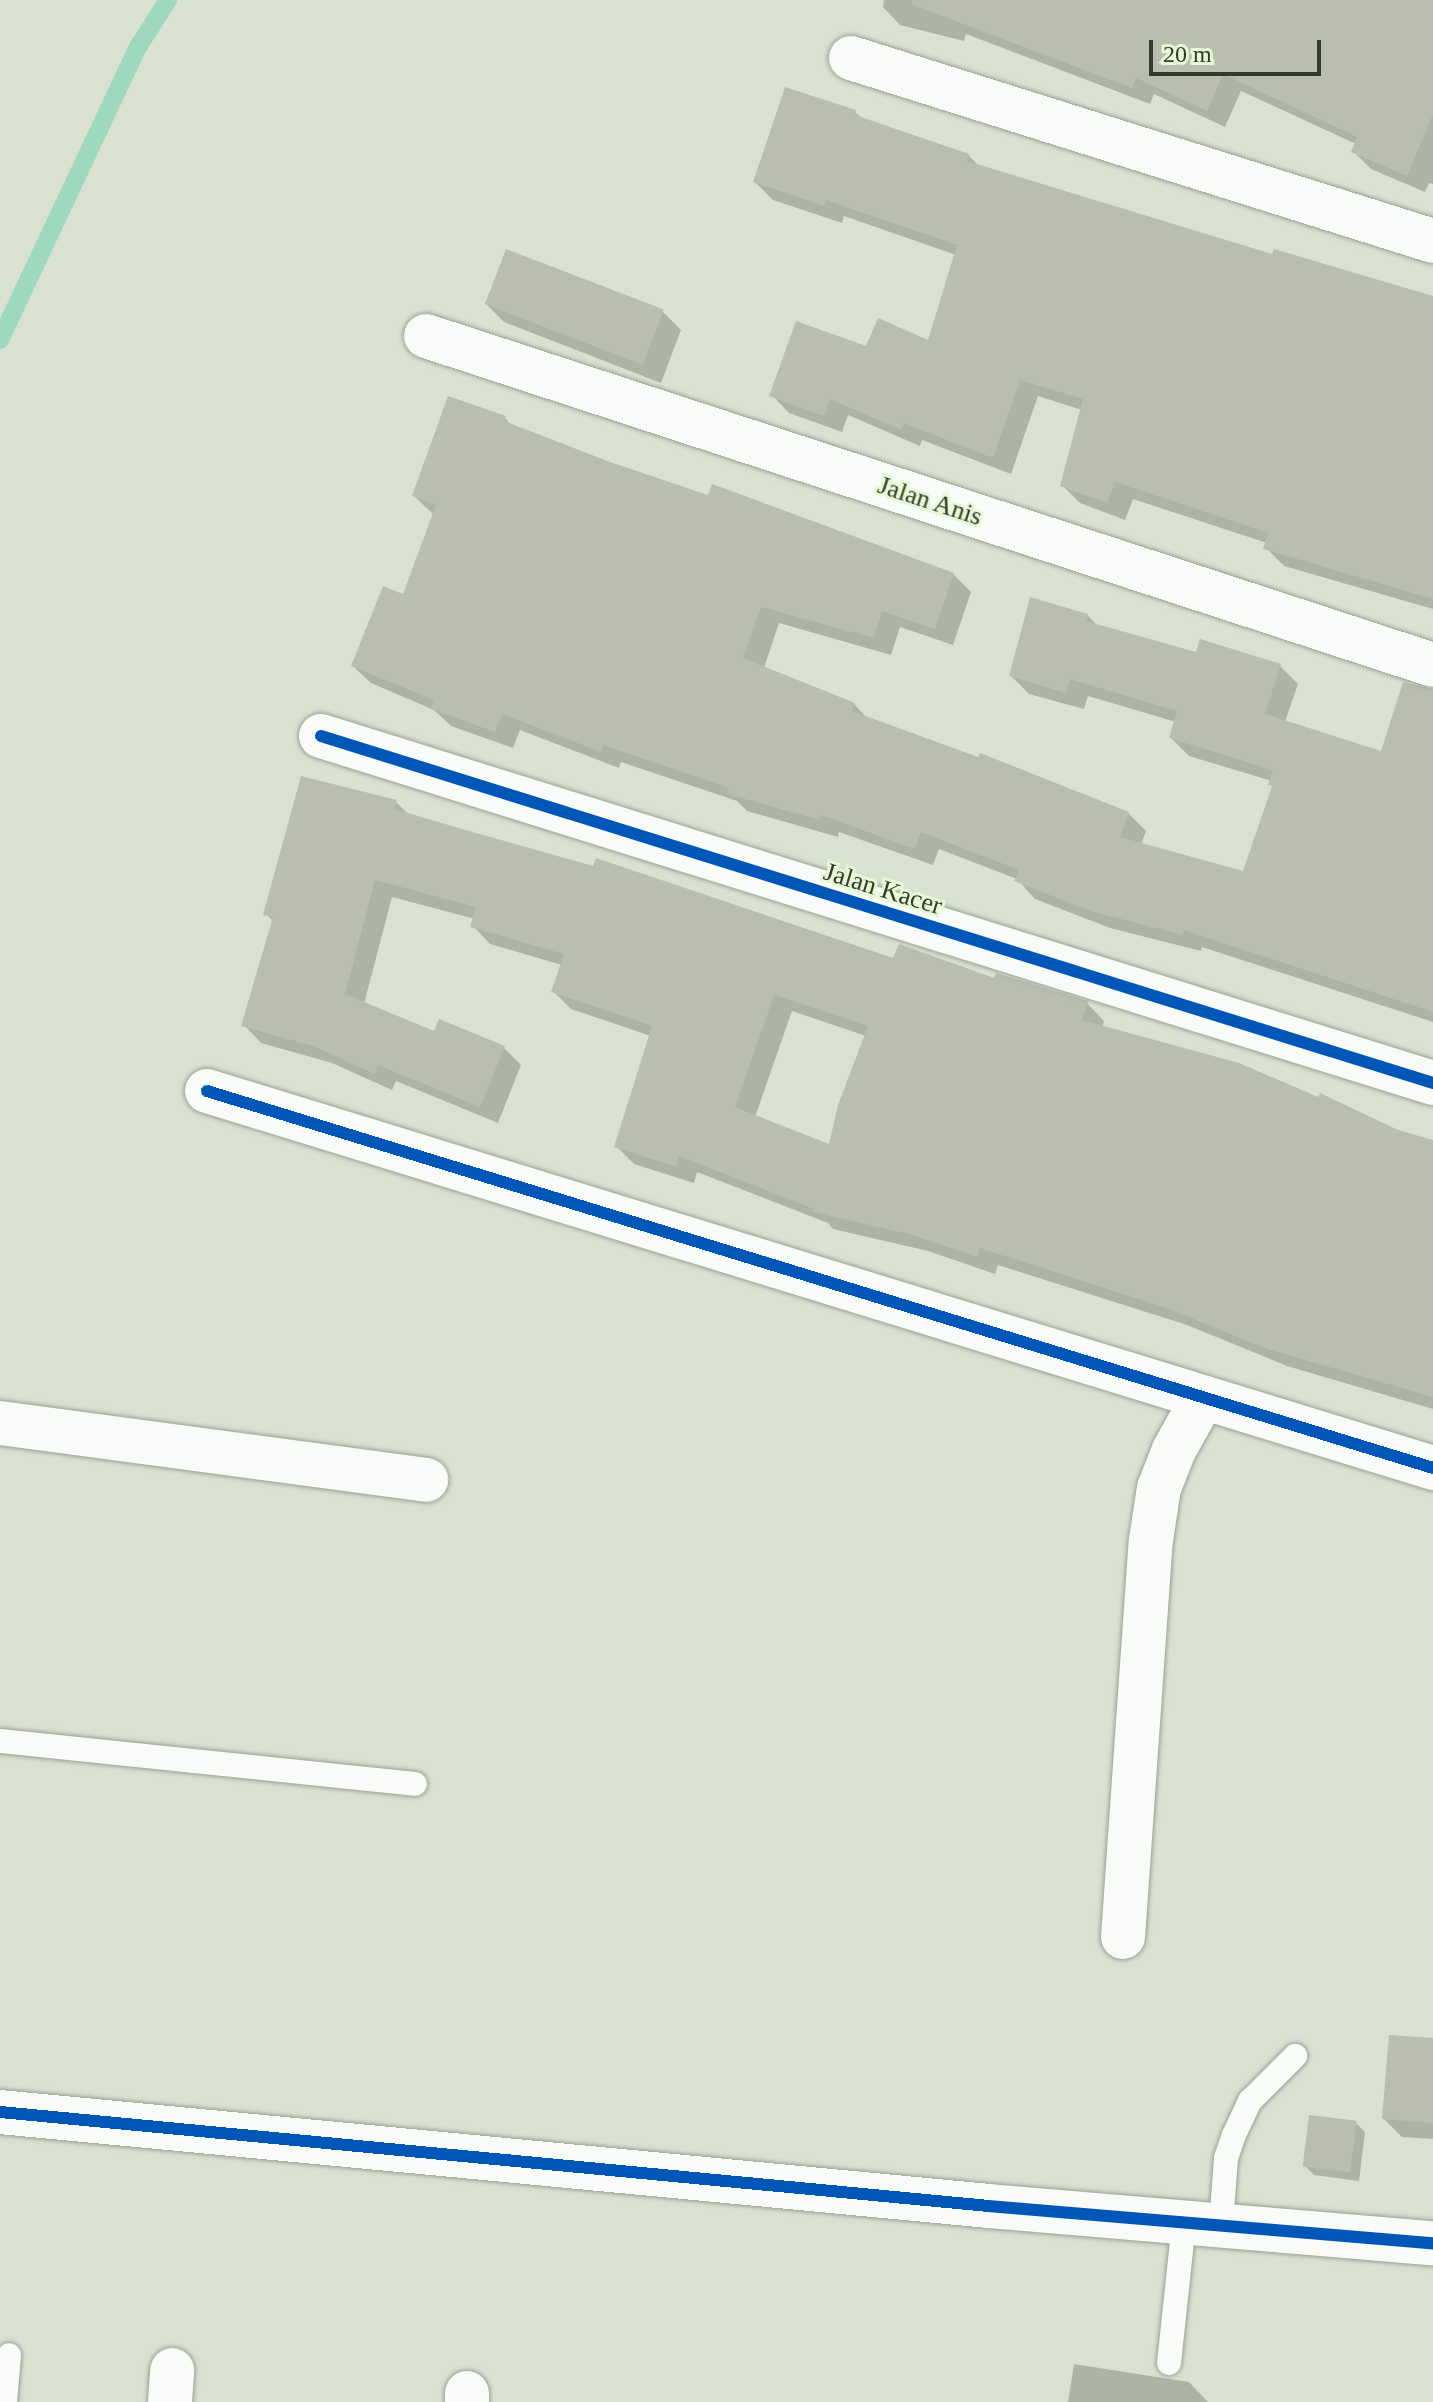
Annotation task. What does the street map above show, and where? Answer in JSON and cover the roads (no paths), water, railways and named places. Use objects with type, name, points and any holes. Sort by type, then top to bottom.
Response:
[{"type":"street","points":[[851,58],[1433,241]]},
{"type":"street","name":"Jalan Anis","points":[[426,336],[1433,665]]},
{"type":"street","name":"Jalan Kacer","points":[[321,736],[1433,1083]]},
{"type":"street","points":[[207,1091],[1433,1468]]},
{"type":"street","points":[[1123,1937],[1151,1540],[1159,1488],[1174,1450],[1203,1398]]},
{"type":"street","points":[[0,1423],[426,1480]]},
{"type":"street","points":[[0,2112],[1433,2243]]},
{"type":"lane","points":[[0,1741],[415,1784]]},
{"type":"lane","points":[[1169,2363],[1203,2224],[1234,2135],[1250,2101],[1295,2056]]},
{"type":"lane","points":[[5,2402],[9,2355]]},
{"type":"waterway","points":[[0,340],[138,47],[168,0]]}]
